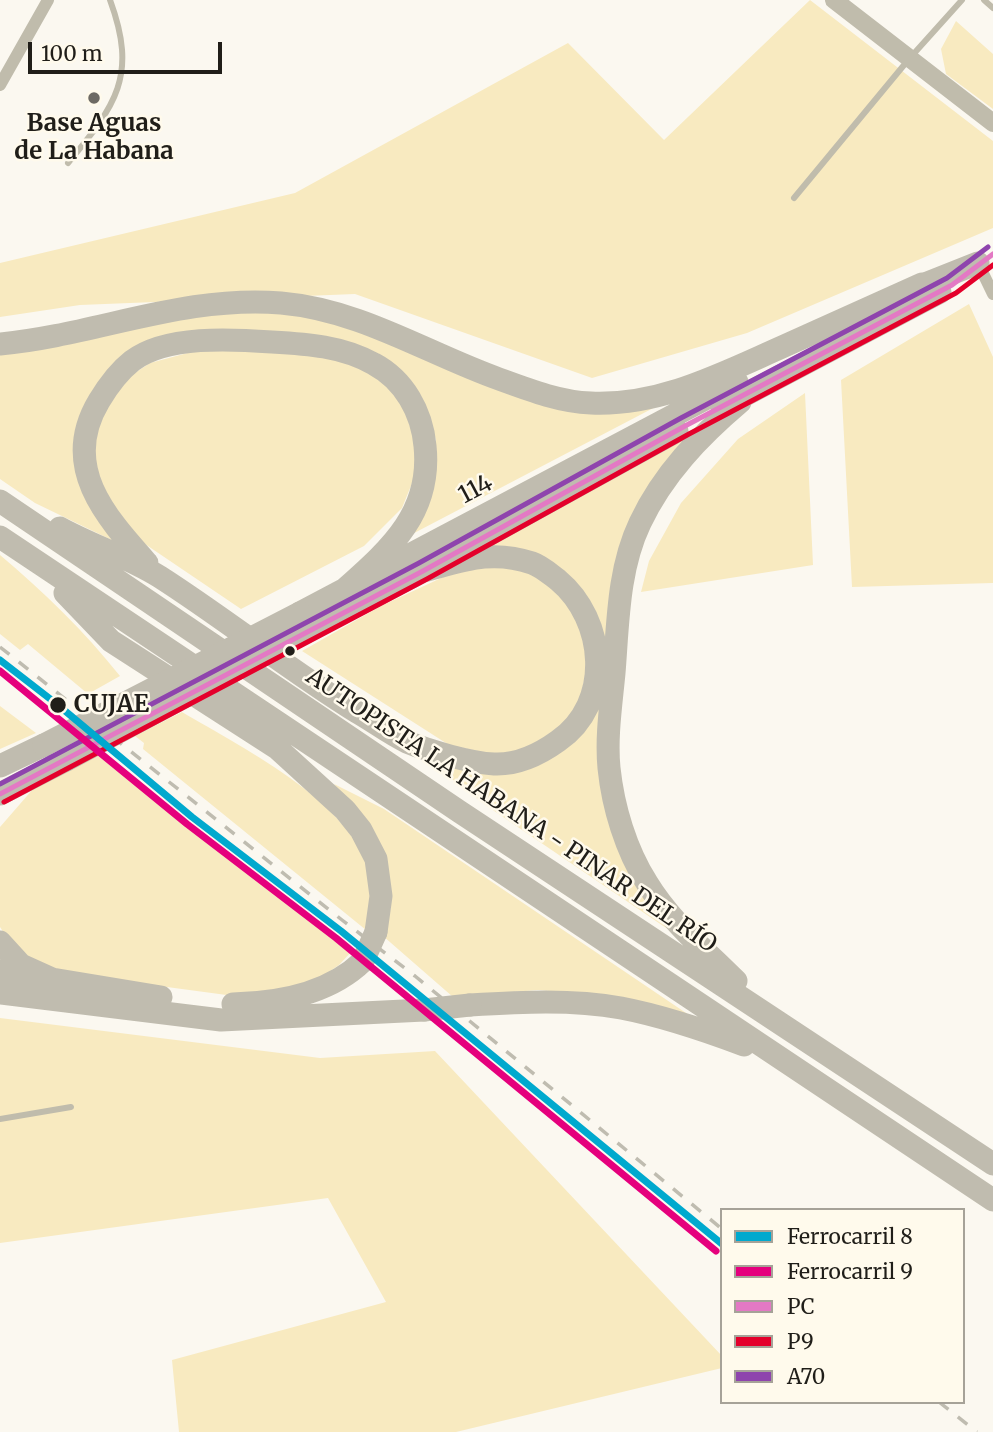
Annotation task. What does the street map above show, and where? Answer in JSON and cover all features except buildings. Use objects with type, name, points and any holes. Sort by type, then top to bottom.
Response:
[{"type":"highway","name":"114","points":[[0,794],[66,760],[306,620],[344,590],[922,284],[986,259]]},
{"type":"highway","name":"114","points":[[0,766],[306,620],[423,571],[952,285],[986,259]]},
{"type":"highway","points":[[0,344],[29,341],[215,303],[283,303],[318,307],[349,316],[497,379],[560,399],[620,403],[695,386],[922,284]]},
{"type":"highway","points":[[159,576],[114,527],[91,484],[85,465],[82,447],[85,431],[92,413],[109,385],[134,359],[167,346],[200,341],[240,340],[306,344],[326,346],[374,363],[396,381],[414,404],[424,432],[427,466],[422,496],[388,551],[344,590]]},
{"type":"highway","points":[[754,390],[709,428],[683,456],[652,499],[629,550],[619,610],[608,740],[609,769],[625,835],[646,883],[686,933],[779,1021]]},
{"type":"highway","points":[[0,499],[117,553],[159,576],[345,704],[407,742],[463,759],[496,764],[513,763],[545,749],[571,731],[590,698],[595,681],[597,654],[593,632],[575,595],[534,564],[491,555],[423,571]]},
{"type":"highway","name":"AUTOPISTA LA HABANA - PINAR DEL RÍO","points":[[0,499],[460,812],[993,1164]]},
{"type":"highway","points":[[0,537],[993,1200]]},
{"type":"highway","points":[[0,971],[37,983],[214,1004],[292,998],[331,984],[363,961],[376,932],[381,896],[376,859],[361,830],[328,793],[278,748],[111,641],[36,562]]},
{"type":"highway","points":[[345,704],[460,812]]},
{"type":"highway","points":[[278,748],[331,760]]},
{"type":"highway","points":[[0,811],[31,779]]},
{"type":"highway","points":[[0,942],[21,965],[52,979],[102,989]]},
{"type":"highway","points":[[0,993],[221,1020],[424,1010],[533,1001],[619,1007],[691,1026],[784,1060]]},
{"type":"street","points":[[0,85],[48,0]]},
{"type":"street","points":[[834,0],[993,123]]},
{"type":"street","points":[[986,259],[993,294]]},
{"type":"lane","points":[[68,163],[98,127],[113,103],[122,74],[122,51],[110,0]]},
{"type":"lane","points":[[794,198],[909,59],[962,0]]},
{"type":"lane","points":[[984,0],[993,8]]},
{"type":"lane","points":[[0,1119],[71,1107]]},
{"type":"shaded area","points":[[810,0],[993,141],[993,228],[747,333],[592,378],[355,294],[80,305],[0,317],[0,263],[295,193],[568,43],[664,140]]},
{"type":"shaded area","points":[[956,21],[993,54],[993,109],[946,74],[941,49]]},
{"type":"shaded area","points":[[969,304],[993,357],[993,583],[852,587],[841,380]]},
{"type":"shaded area","points":[[262,310],[314,318],[372,335],[554,406],[661,404],[397,542],[436,469],[436,440],[424,403],[322,340],[130,354],[76,464],[87,502],[124,546],[35,503],[0,479],[0,352],[176,317]]},
{"type":"shaded area","points":[[210,347],[332,356],[364,369],[394,389],[414,425],[419,466],[402,508],[364,546],[241,609],[142,542],[111,507],[93,459],[98,421],[121,382],[150,363]]},
{"type":"shaded area","points":[[805,393],[813,565],[641,592],[649,561],[681,503],[738,439]]},
{"type":"shaded area","points":[[699,427],[635,516],[601,759],[678,936],[484,804],[421,755],[519,768],[600,696],[585,597],[486,548]]},
{"type":"shaded area","points":[[0,555],[63,612],[120,676],[88,694],[28,644],[20,650],[0,634]]},
{"type":"shaded area","points":[[501,563],[535,574],[562,593],[584,637],[587,667],[579,704],[563,725],[534,748],[496,755],[449,745],[302,651],[381,606],[469,565]]},
{"type":"shaded area","points":[[0,706],[36,733],[0,749]]},
{"type":"shaded area","points":[[182,712],[267,762],[298,784],[326,807],[349,832],[365,859],[372,888],[366,930],[143,749],[144,743],[135,736]]},
{"type":"shaded area","points":[[98,755],[352,951],[339,965],[320,978],[282,993],[234,996],[70,974],[34,962],[11,944],[0,927],[0,827],[33,789]]},
{"type":"shaded area","points":[[334,784],[384,809],[689,1015],[612,996],[538,990],[453,997],[383,936],[391,907],[386,859]]},
{"type":"shaded area","points":[[0,1018],[320,1058],[435,1051],[720,1354],[720,1368],[456,1432],[179,1432],[172,1360],[386,1302],[328,1198],[0,1243]]},
{"type":"railway","points":[[0,647],[415,976],[720,1227]]},
{"type":"railway","points":[[942,1404],[977,1432]]},
{"type":"rail line","name":"8","points":[[0,660],[192,817],[341,931],[720,1242]]},
{"type":"rail line","name":"9","points":[[0,671],[187,824],[336,938],[716,1251]]},
{"type":"transit line","name":"A70","points":[[0,784],[419,563],[681,418],[947,278],[988,247]]},
{"type":"transit line","name":"PC","points":[[0,794],[423,571],[685,426],[952,285],[993,254]]},
{"type":"transit line","name":"P9","points":[[4,802],[427,579],[689,434],[956,293],[993,265]]},
{"type":"place","name":"Base Aguas de La Habana","points":[[94,98]]},
{"type":"place","name":"CUJAE","points":[[58,705]]}]
